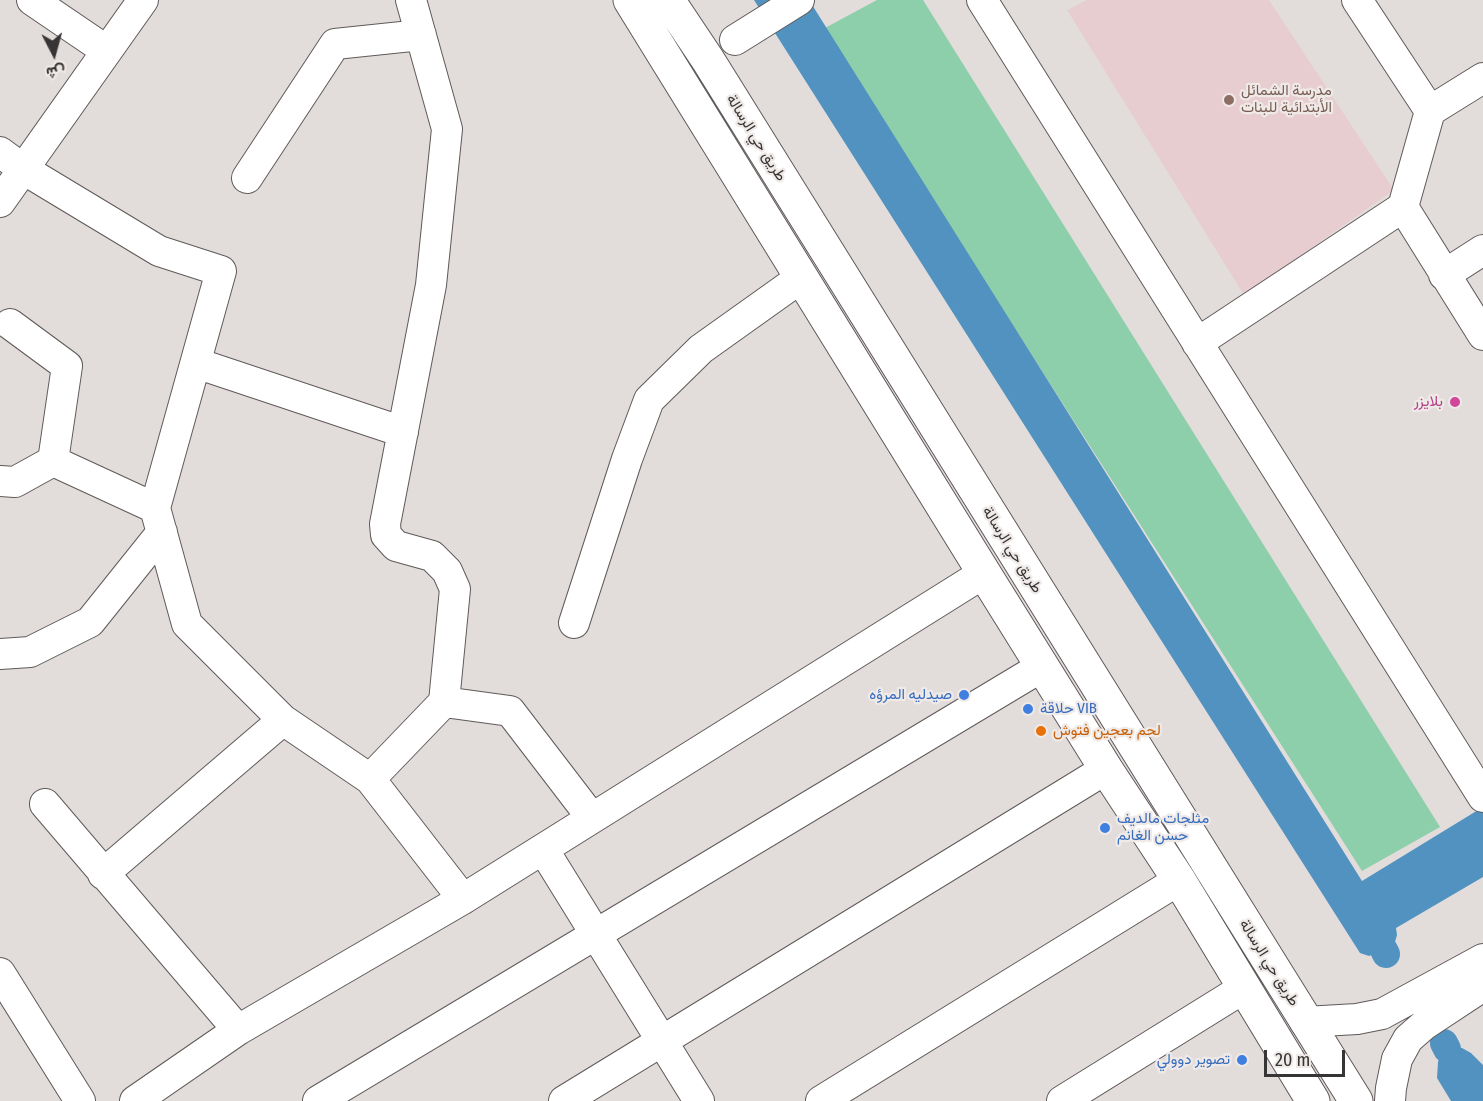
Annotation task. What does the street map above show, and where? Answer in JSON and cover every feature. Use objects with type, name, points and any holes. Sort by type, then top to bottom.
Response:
[{"type":"main road","points":[[669,0],[635,9],[1106,769],[1179,880],[1313,1101]]},
{"type":"main road","name":"طريق حي الرسالة","points":[[669,0],[1356,1101]]},
{"type":"main road","points":[[678,78],[708,60]]},
{"type":"street","points":[[32,0],[107,51]]},
{"type":"street","points":[[0,202],[11,161],[107,51],[143,0]]},
{"type":"street","points":[[370,779],[444,702],[455,589],[447,571],[432,556],[396,546],[386,535],[386,524],[431,285],[447,129],[411,0]]},
{"type":"street","points":[[735,40],[799,0]]},
{"type":"street","points":[[982,0],[1481,791]]},
{"type":"street","points":[[1357,0],[1431,111]]},
{"type":"street","points":[[247,178],[335,44],[421,35]]},
{"type":"street","points":[[1197,343],[1403,207],[1431,111],[1483,78]]},
{"type":"street","points":[[0,654],[30,652],[90,622],[158,520],[221,271],[159,251],[11,161]]},
{"type":"street","points":[[1403,207],[1483,335]]},
{"type":"street","points":[[1444,275],[1483,250]]},
{"type":"street","points":[[574,623],[627,459],[649,400],[701,348],[802,277]]},
{"type":"street","points":[[10,324],[67,366],[53,461]]},
{"type":"street","points":[[196,363],[403,432]]},
{"type":"street","points":[[0,481],[15,482],[53,461]]},
{"type":"street","points":[[53,461],[158,520],[187,624],[283,720],[370,779],[463,899]]},
{"type":"street","points":[[135,1101],[238,1030],[463,899],[984,573]]},
{"type":"street","points":[[318,1101],[1043,666]]},
{"type":"street","points":[[444,702],[510,711],[592,818]]},
{"type":"street","points":[[103,874],[283,720]]},
{"type":"street","points":[[564,1101],[1106,769]]},
{"type":"street","points":[[45,804],[238,1030]]},
{"type":"street","points":[[543,849],[699,1101]]},
{"type":"street","points":[[821,1101],[1179,880]]},
{"type":"street","points":[[1305,1022],[1357,1019],[1382,1014],[1483,959]]},
{"type":"street","points":[[0,973],[80,1101]]},
{"type":"street","points":[[1390,1101],[1397,1059],[1408,1039],[1424,1025],[1483,986]]},
{"type":"street","points":[[1062,1101],[1244,988]]},
{"type":"shaded area","name":"مدرسة الشمائل الأبتدائية للبنات","points":[[1087,0],[1269,0],[1394,190],[1244,295],[1067,10]]},
{"type":"green space","points":[[877,0],[923,0],[1440,827],[1362,871],[823,29]]},
{"type":"water","points":[[754,0],[809,0],[1362,881],[1483,807],[1483,877],[1396,928],[1395,942],[1384,950],[1369,956],[1360,953]]},
{"type":"water","points":[[1455,1047],[1471,1053],[1483,1065],[1483,1101],[1451,1101],[1437,1078],[1441,1054]]},
{"type":"waterway","points":[[1384,950],[1386,954]]},
{"type":"waterway","points":[[1444,1043],[1447,1049]]},
{"type":"place","name":"مدرسة الشمائل الأبتدائية للبنات","points":[[1229,100]]},
{"type":"place","name":"بلايزر","points":[[1455,402]]},
{"type":"place","name":"صيدليه المرؤه","points":[[964,695]]},
{"type":"place","name":"حلاقة VIB","points":[[1028,709]]},
{"type":"place","name":"لحم بعجين فتوش","points":[[1041,731]]},
{"type":"place","name":"مثلجات مالديف حسن الغانم","points":[[1105,828]]},
{"type":"place","name":"تصوير دوولي","points":[[1242,1060]]}]
